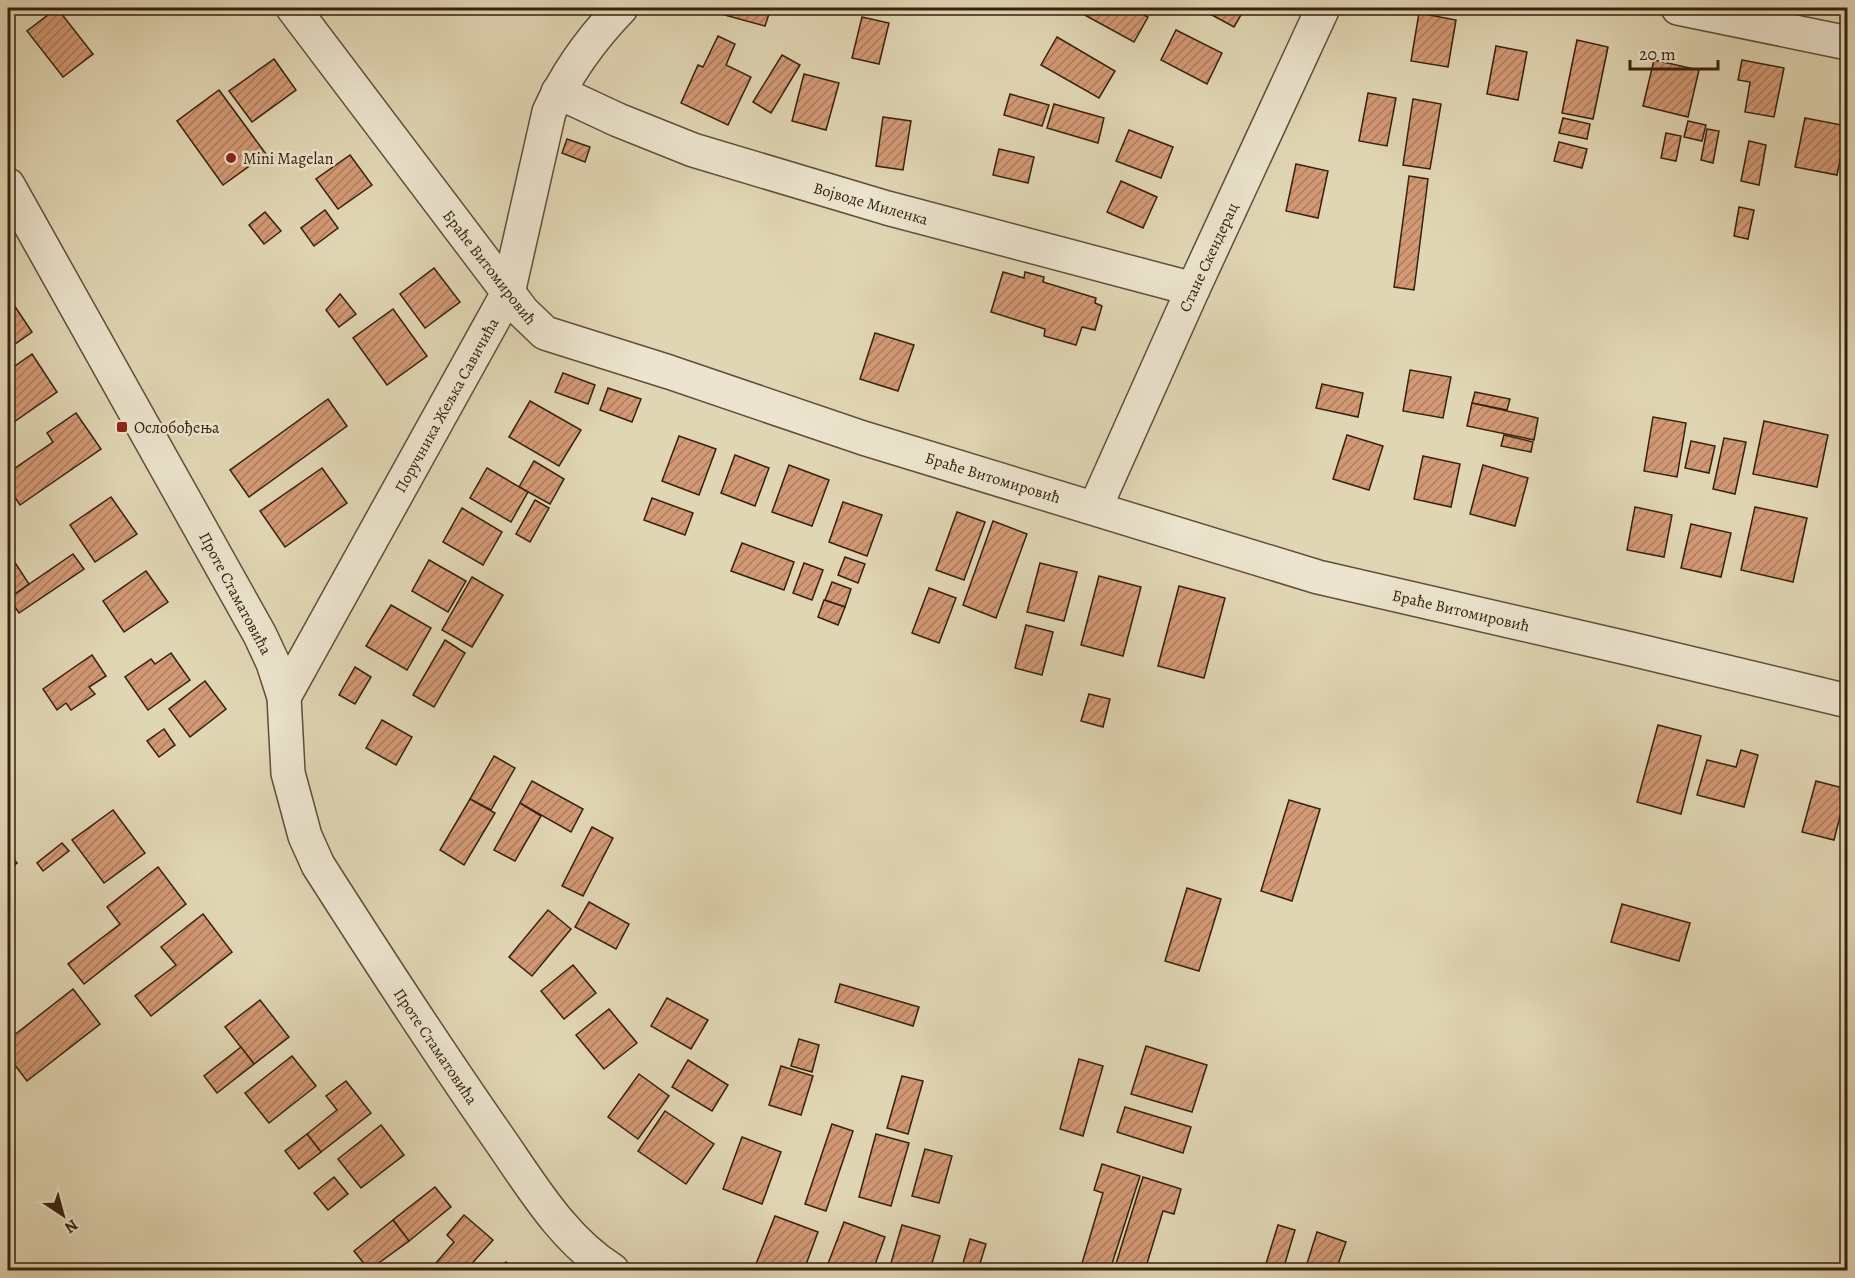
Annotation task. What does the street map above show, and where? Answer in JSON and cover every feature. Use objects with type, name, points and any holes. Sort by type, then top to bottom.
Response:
[{"type":"street","name":"Браће Витомировић","points":[[293,8],[508,293],[527,317],[545,333],[669,372],[863,438],[1318,577],[1848,701]]},
{"type":"street","name":"Поручника Жељка Савичића","points":[[284,697],[508,293],[549,112],[580,55],[621,8]]},
{"type":"street","name":"Стане Скендерац","points":[[1095,508],[1323,8]]},
{"type":"street","points":[[1678,8],[1848,43]]},
{"type":"street","name":"Војводе Миленка","points":[[558,92],[618,120],[693,150],[886,208],[1193,289]]},
{"type":"street","name":"Проте Стаматовића","points":[[8,185],[233,583],[269,654],[284,697],[288,773],[305,836],[318,865],[441,1056],[530,1182],[554,1215],[585,1250],[612,1270]]},
{"type":"building","points":[[57,8],[93,54],[63,77],[27,31]]},
{"type":"building","points":[[723,8],[771,8],[765,26],[721,14]]},
{"type":"building","points":[[1072,8],[1131,8],[1148,17],[1134,42]]},
{"type":"building","points":[[1199,8],[1245,8],[1234,27]]},
{"type":"building","points":[[1419,13],[1456,20],[1448,67],[1411,61]]},
{"type":"building","points":[[862,17],[889,23],[879,64],[852,58]]},
{"type":"building","points":[[1176,30],[1222,53],[1207,84],[1161,60]]},
{"type":"building","points":[[718,36],[735,44],[726,65],[751,77],[728,125],[681,103],[698,65],[703,67]]},
{"type":"building","points":[[1057,37],[1115,71],[1099,98],[1041,65]]},
{"type":"building","points":[[1577,40],[1608,47],[1593,119],[1562,113]]},
{"type":"building","points":[[1496,46],[1527,52],[1518,100],[1487,94]]},
{"type":"building","points":[[782,55],[800,65],[771,113],[753,102]]},
{"type":"building","points":[[274,59],[296,90],[252,122],[229,91]]},
{"type":"building","points":[[1654,60],[1699,70],[1688,117],[1643,106]]},
{"type":"building","points":[[1742,60],[1784,68],[1774,117],[1745,112],[1750,82],[1738,80]]},
{"type":"building","points":[[804,74],[839,83],[826,130],[792,121]]},
{"type":"building","points":[[219,90],[266,154],[223,185],[177,121]]},
{"type":"building","points":[[1368,93],[1396,98],[1387,146],[1359,141]]},
{"type":"building","points":[[1010,94],[1049,105],[1042,126],[1004,115]]},
{"type":"building","points":[[1413,99],[1441,104],[1430,169],[1403,165]]},
{"type":"building","points":[[1054,104],[1104,118],[1098,143],[1047,128]]},
{"type":"building","points":[[883,117],[911,121],[903,170],[876,166]]},
{"type":"building","points":[[1563,118],[1590,124],[1587,139],[1559,133]]},
{"type":"building","points":[[1805,118],[1847,126],[1837,175],[1795,167]]},
{"type":"building","points":[[1688,121],[1706,125],[1702,141],[1684,137]]},
{"type":"building","points":[[1707,129],[1719,131],[1713,163],[1701,160]]},
{"type":"building","points":[[1129,130],[1173,147],[1161,178],[1116,161]]},
{"type":"building","points":[[1666,133],[1681,136],[1676,161],[1661,158]]},
{"type":"building","points":[[567,139],[590,147],[585,162],[562,153]]},
{"type":"building","points":[[1749,141],[1766,145],[1759,185],[1741,181]]},
{"type":"building","points":[[1559,142],[1587,149],[1582,168],[1554,161]]},
{"type":"building","points":[[999,149],[1034,157],[1028,183],[993,175]]},
{"type":"building","points":[[350,155],[372,185],[338,209],[316,179]]},
{"type":"building","points":[[1296,164],[1328,171],[1318,218],[1286,211]]},
{"type":"building","points":[[1409,176],[1428,179],[1414,290],[1394,287]]},
{"type":"building","points":[[1121,181],[1157,197],[1143,228],[1107,212]]},
{"type":"building","points":[[1739,207],[1754,210],[1748,239],[1734,236]]},
{"type":"building","points":[[325,210],[338,228],[314,246],[301,228]]},
{"type":"building","points":[[265,212],[281,231],[264,244],[249,225]]},
{"type":"building","points":[[434,268],[460,302],[425,328],[400,294]]},
{"type":"building","points":[[1003,272],[1024,278],[1025,272],[1044,277],[1043,282],[1096,298],[1095,303],[1102,306],[1095,330],[1082,327],[1076,345],[1044,336],[1045,329],[991,312]]},
{"type":"building","points":[[340,294],[356,314],[339,327],[326,310]]},
{"type":"building","points":[[10,299],[32,332],[8,349],[8,300]]},
{"type":"building","points":[[393,309],[427,356],[387,385],[353,338]]},
{"type":"building","points":[[875,333],[914,345],[898,391],[860,379]]},
{"type":"building","points":[[32,354],[57,392],[8,426],[8,371]]},
{"type":"building","points":[[1410,370],[1451,377],[1443,418],[1403,411]]},
{"type":"building","points":[[563,373],[595,385],[588,404],[555,392]]},
{"type":"building","points":[[1322,384],[1363,393],[1358,417],[1316,408]]},
{"type":"building","points":[[608,388],[641,399],[632,422],[600,410]]},
{"type":"building","points":[[1475,392],[1510,399],[1507,410],[1472,403]]},
{"type":"building","points":[[328,399],[347,426],[249,497],[230,470]]},
{"type":"building","points":[[530,401],[581,430],[559,466],[509,437]]},
{"type":"building","points":[[1472,403],[1538,418],[1534,440],[1467,426]]},
{"type":"building","points":[[76,413],[101,449],[20,505],[8,487],[8,473],[53,442],[47,433]]},
{"type":"building","points":[[1653,417],[1686,423],[1677,477],[1644,471]]},
{"type":"building","points":[[1764,421],[1828,435],[1817,487],[1753,474]]},
{"type":"building","points":[[1347,435],[1383,446],[1369,490],[1333,479]]},
{"type":"building","points":[[1504,435],[1533,442],[1531,452],[1501,446]]},
{"type":"building","points":[[679,436],[716,449],[699,495],[662,481]]},
{"type":"building","points":[[1724,438],[1746,442],[1735,494],[1713,489]]},
{"type":"building","points":[[1691,441],[1715,446],[1709,473],[1685,468]]},
{"type":"building","points":[[735,455],[769,468],[755,506],[721,493]]},
{"type":"building","points":[[1423,456],[1460,464],[1451,507],[1414,499]]},
{"type":"building","points":[[534,461],[564,479],[550,504],[519,487]]},
{"type":"building","points":[[789,465],[829,480],[812,526],[772,512]]},
{"type":"building","points":[[1483,465],[1528,478],[1515,526],[1470,514]]},
{"type":"building","points":[[322,468],[347,503],[285,547],[260,511]]},
{"type":"building","points":[[487,468],[528,492],[511,522],[470,498]]},
{"type":"building","points":[[111,497],[137,534],[95,562],[70,525]]},
{"type":"building","points":[[652,498],[693,513],[685,535],[644,520]]},
{"type":"building","points":[[535,500],[549,508],[530,542],[516,534]]},
{"type":"building","points":[[843,502],[882,515],[867,556],[829,542]]},
{"type":"building","points":[[1635,507],[1672,515],[1664,557],[1627,550]]},
{"type":"building","points":[[1755,507],[1807,518],[1793,582],[1741,570]]},
{"type":"building","points":[[462,508],[502,532],[483,565],[443,542]]},
{"type":"building","points":[[957,512],[985,522],[964,580],[936,570]]},
{"type":"building","points":[[993,521],[1027,534],[996,618],[963,605]]},
{"type":"building","points":[[1691,524],[1731,533],[1721,577],[1681,568]]},
{"type":"building","points":[[742,543],[794,562],[784,590],[731,571]]},
{"type":"building","points":[[73,554],[84,569],[19,613],[9,598]]},
{"type":"building","points":[[10,555],[29,584],[9,598],[8,557]]},
{"type":"building","points":[[845,557],[865,564],[858,583],[838,575]]},
{"type":"building","points":[[429,560],[466,581],[448,612],[412,591]]},
{"type":"building","points":[[804,563],[823,570],[812,600],[793,593]]},
{"type":"building","points":[[1040,563],[1077,572],[1064,621],[1027,612]]},
{"type":"building","points":[[146,571],[168,602],[124,632],[103,601]]},
{"type":"building","points":[[1099,576],[1141,587],[1123,656],[1081,645]]},
{"type":"building","points":[[472,577],[503,595],[472,647],[442,630]]},
{"type":"building","points":[[832,582],[851,589],[845,607],[825,600]]},
{"type":"building","points":[[1179,586],[1225,598],[1204,678],[1158,666]]},
{"type":"building","points":[[929,588],[956,598],[939,643],[912,633]]},
{"type":"building","points":[[824,600],[845,607],[838,625],[818,617]]},
{"type":"building","points":[[391,605],[431,628],[407,670],[366,646]]},
{"type":"building","points":[[1026,625],[1053,632],[1042,675],[1015,668]]},
{"type":"building","points":[[445,640],[465,653],[434,707],[413,695]]},
{"type":"building","points":[[171,653],[190,680],[148,710],[125,677],[151,659],[155,664]]},
{"type":"building","points":[[92,655],[106,676],[89,687],[95,694],[71,710],[66,703],[57,710],[43,689]]},
{"type":"building","points":[[355,667],[371,677],[355,704],[339,695]]},
{"type":"building","points":[[205,681],[226,709],[190,737],[169,709]]},
{"type":"building","points":[[1089,694],[1110,699],[1103,727],[1081,721]]},
{"type":"building","points":[[382,720],[412,737],[396,765],[366,748]]},
{"type":"building","points":[[1658,725],[1701,736],[1681,814],[1637,802]]},
{"type":"building","points":[[164,729],[175,745],[159,757],[147,741]]},
{"type":"building","points":[[1741,750],[1758,755],[1744,807],[1697,795],[1707,760],[1736,767]]},
{"type":"building","points":[[494,756],[515,768],[491,810],[470,799]]},
{"type":"building","points":[[532,781],[583,809],[571,832],[520,803]]},
{"type":"building","points":[[1816,781],[1847,789],[1834,840],[1802,832]]},
{"type":"building","points":[[470,799],[495,813],[464,865],[440,850]]},
{"type":"building","points":[[1289,800],[1320,809],[1292,901],[1261,891]]},
{"type":"building","points":[[520,803],[541,816],[515,861],[494,850]]},
{"type":"building","points":[[113,810],[145,853],[104,883],[72,840]]},
{"type":"building","points":[[592,827],[613,838],[583,896],[562,886]]},
{"type":"building","points":[[62,843],[69,851],[43,871],[37,863]]},
{"type":"building","points":[[8,851],[17,863],[8,870]]},
{"type":"building","points":[[158,867],[186,904],[84,984],[68,964],[120,924],[107,907]]},
{"type":"building","points":[[1187,888],[1221,899],[1199,971],[1165,961]]},
{"type":"building","points":[[589,902],[629,924],[616,949],[575,927]]},
{"type":"building","points":[[1622,904],[1690,923],[1679,961],[1611,942]]},
{"type":"building","points":[[548,910],[571,929],[532,976],[509,957]]},
{"type":"building","points":[[203,914],[232,952],[151,1016],[135,996],[176,965],[161,947]]},
{"type":"building","points":[[573,965],[596,993],[564,1019],[541,991]]},
{"type":"building","points":[[840,984],[919,1007],[913,1026],[835,1002]]},
{"type":"building","points":[[73,989],[100,1024],[27,1081],[8,1056],[8,1040]]},
{"type":"building","points":[[667,998],[708,1020],[691,1049],[651,1026]]},
{"type":"building","points":[[260,1000],[289,1037],[254,1064],[225,1027]]},
{"type":"building","points":[[609,1009],[637,1043],[604,1069],[576,1035]]},
{"type":"building","points":[[799,1039],[819,1045],[812,1072],[791,1066]]},
{"type":"building","points":[[1146,1046],[1207,1065],[1192,1112],[1131,1094]]},
{"type":"building","points":[[241,1047],[254,1064],[217,1093],[204,1076]]},
{"type":"building","points":[[292,1056],[316,1086],[269,1123],[245,1093]]},
{"type":"building","points":[[1079,1059],[1103,1066],[1083,1136],[1060,1129]]},
{"type":"building","points":[[688,1060],[728,1085],[712,1111],[672,1087]]},
{"type":"building","points":[[781,1066],[813,1076],[801,1115],[769,1105]]},
{"type":"building","points":[[639,1074],[669,1096],[638,1139],[608,1117]]},
{"type":"building","points":[[902,1076],[923,1081],[908,1134],[887,1128]]},
{"type":"building","points":[[346,1081],[371,1113],[321,1152],[307,1134],[337,1110],[326,1096]]},
{"type":"building","points":[[1125,1107],[1191,1127],[1183,1153],[1117,1132]]},
{"type":"building","points":[[665,1111],[714,1144],[686,1184],[638,1151]]},
{"type":"building","points":[[832,1124],[853,1131],[826,1211],[805,1204]]},
{"type":"building","points":[[381,1125],[404,1155],[361,1188],[338,1159]]},
{"type":"building","points":[[307,1134],[321,1152],[299,1169],[285,1151]]},
{"type":"building","points":[[876,1134],[909,1143],[891,1206],[859,1197]]},
{"type":"building","points":[[742,1137],[781,1152],[762,1204],[723,1189]]},
{"type":"building","points":[[925,1149],[952,1156],[939,1203],[912,1196]]},
{"type":"building","points":[[1102,1164],[1140,1176],[1110,1270],[1080,1270],[1103,1193],[1094,1190]]},
{"type":"building","points":[[334,1177],[348,1194],[328,1210],[314,1193]]},
{"type":"building","points":[[1143,1177],[1181,1189],[1174,1214],[1163,1211],[1145,1270],[1114,1270]]},
{"type":"building","points":[[435,1187],[451,1207],[409,1241],[393,1220]]},
{"type":"building","points":[[464,1215],[493,1240],[466,1270],[430,1270],[454,1242],[447,1235]]},
{"type":"building","points":[[775,1216],[818,1232],[804,1270],[774,1270],[756,1264]]},
{"type":"building","points":[[393,1220],[409,1241],[369,1270],[354,1251]]},
{"type":"building","points":[[844,1222],[885,1237],[873,1270],[826,1269]]},
{"type":"building","points":[[902,1225],[940,1236],[930,1270],[889,1270]]},
{"type":"building","points":[[1278,1225],[1295,1230],[1283,1270],[1264,1270]]},
{"type":"building","points":[[1317,1232],[1346,1242],[1336,1270],[1305,1270]]},
{"type":"building","points":[[970,1239],[986,1244],[978,1270],[961,1270]]},
{"type":"building","points":[[506,1262],[513,1270],[496,1270]]},
{"type":"place","name":"Mini Magelan","points":[[231,158]]},
{"type":"place","name":"Ослобођења","points":[[122,427]]}]
